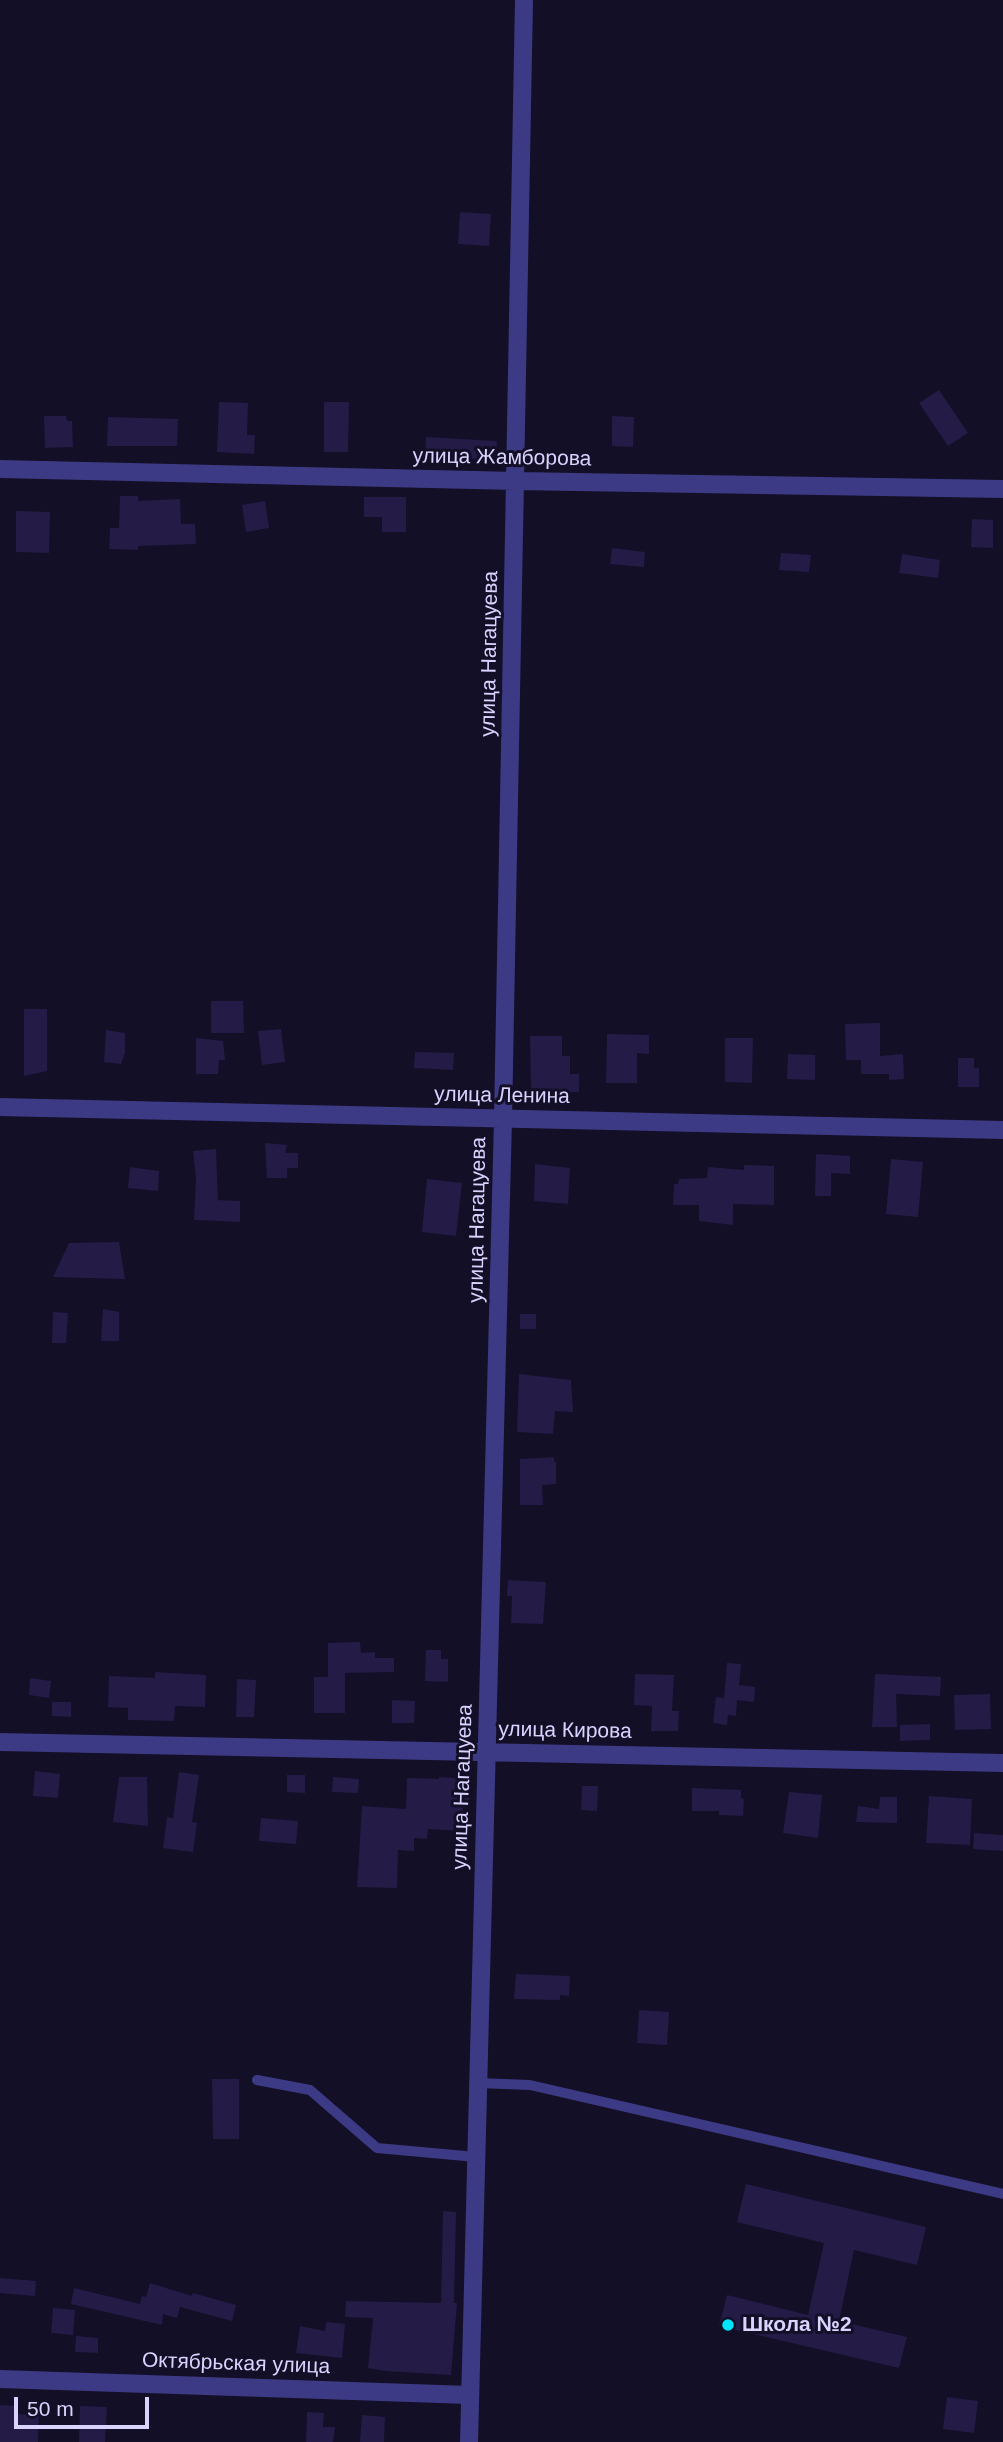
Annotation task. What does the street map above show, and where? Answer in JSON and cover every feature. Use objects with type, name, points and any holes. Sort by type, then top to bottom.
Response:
[{"type":"street","name":"улица Нагацуева","points":[[469,2442],[503,1119],[524,0]]},
{"type":"street","name":"улица Жамборова","points":[[0,469],[1003,489]]},
{"type":"street","name":"улица Ленина","points":[[0,1107],[1003,1130]]},
{"type":"street","name":"улица Кирова","points":[[0,1742],[1003,1763]]},
{"type":"street","name":"Октябрьская улица","points":[[0,2379],[469,2395]]},
{"type":"lane","points":[[257,2080],[310,2090],[377,2148],[476,2157]]},
{"type":"lane","points":[[478,2083],[530,2085],[1003,2194]]},
{"type":"building","points":[[460,212],[491,214],[489,246],[458,244]]},
{"type":"building","points":[[939,390],[968,433],[948,446],[919,403]]},
{"type":"building","points":[[219,402],[248,403],[247,435],[255,435],[254,454],[217,452]]},
{"type":"building","points":[[324,402],[349,402],[348,452],[324,452]]},
{"type":"building","points":[[44,416],[66,416],[67,421],[72,421],[73,447],[45,448]]},
{"type":"building","points":[[612,416],[634,417],[633,447],[612,446]]},
{"type":"building","points":[[108,417],[178,419],[177,446],[107,446]]},
{"type":"building","points":[[426,437],[497,441],[496,460],[425,456]]},
{"type":"building","points":[[120,496],[138,496],[138,501],[180,499],[181,524],[195,524],[196,544],[138,546],[138,550],[109,549],[110,528],[119,528]]},
{"type":"building","points":[[364,497],[406,497],[406,532],[382,532],[382,517],[364,517]]},
{"type":"building","points":[[265,501],[269,528],[246,532],[242,505]]},
{"type":"building","points":[[16,511],[50,512],[49,553],[16,552]]},
{"type":"building","points":[[972,519],[993,520],[993,548],[971,547]]},
{"type":"building","points":[[612,548],[645,552],[644,567],[610,564]]},
{"type":"building","points":[[781,553],[811,555],[809,572],[779,570]]},
{"type":"building","points":[[902,554],[940,560],[938,578],[899,573]]},
{"type":"building","points":[[211,1001],[243,1001],[244,1033],[211,1033]]},
{"type":"building","points":[[24,1009],[47,1009],[47,1071],[24,1076]]},
{"type":"building","points":[[880,1023],[880,1056],[903,1054],[904,1079],[889,1080],[889,1074],[861,1074],[861,1060],[846,1060],[845,1024]]},
{"type":"building","points":[[281,1029],[285,1062],[262,1065],[258,1031]]},
{"type":"building","points":[[106,1030],[125,1033],[125,1053],[121,1064],[104,1062]]},
{"type":"building","points":[[607,1034],[649,1035],[649,1054],[637,1053],[637,1083],[606,1083]]},
{"type":"building","points":[[530,1036],[562,1036],[562,1056],[570,1056],[570,1074],[579,1074],[579,1092],[531,1092]]},
{"type":"building","points":[[196,1038],[223,1041],[225,1060],[219,1060],[218,1074],[196,1074]]},
{"type":"building","points":[[725,1038],[753,1038],[752,1083],[725,1082]]},
{"type":"building","points":[[415,1052],[454,1053],[453,1070],[414,1068]]},
{"type":"building","points":[[788,1054],[815,1055],[815,1080],[787,1079]]},
{"type":"building","points":[[958,1058],[974,1058],[974,1068],[979,1068],[979,1087],[958,1087]]},
{"type":"building","points":[[265,1143],[287,1145],[285,1153],[298,1153],[298,1168],[287,1168],[287,1178],[267,1178]]},
{"type":"building","points":[[216,1149],[218,1200],[240,1201],[240,1222],[194,1220],[196,1179],[193,1151]]},
{"type":"building","points":[[816,1154],[850,1156],[850,1174],[831,1173],[831,1196],[815,1196]]},
{"type":"building","points":[[891,1159],[923,1162],[918,1217],[886,1214]]},
{"type":"building","points":[[535,1164],[570,1168],[568,1204],[534,1201]]},
{"type":"building","points":[[744,1165],[774,1166],[774,1205],[733,1204],[733,1225],[699,1221],[699,1205],[673,1205],[674,1184],[678,1184],[679,1179],[707,1178],[708,1167],[744,1170]]},
{"type":"building","points":[[130,1167],[159,1171],[158,1191],[128,1188]]},
{"type":"building","points":[[427,1179],[462,1183],[456,1236],[422,1232]]},
{"type":"building","points":[[119,1242],[125,1279],[53,1277],[69,1243]]},
{"type":"building","points":[[103,1309],[119,1312],[119,1341],[101,1341]]},
{"type":"building","points":[[53,1312],[68,1313],[66,1343],[52,1343]]},
{"type":"building","points":[[520,1314],[536,1314],[536,1329],[520,1329]]},
{"type":"building","points":[[519,1374],[571,1380],[573,1412],[555,1411],[553,1434],[517,1432]]},
{"type":"building","points":[[554,1457],[556,1484],[542,1485],[543,1505],[520,1505],[520,1459]]},
{"type":"building","points":[[508,1580],[546,1582],[543,1624],[511,1623],[512,1596],[507,1596]]},
{"type":"building","points":[[360,1642],[361,1653],[375,1652],[375,1658],[394,1658],[394,1672],[345,1673],[345,1713],[314,1713],[314,1677],[328,1677],[328,1643]]},
{"type":"building","points":[[426,1650],[441,1650],[441,1659],[448,1659],[448,1682],[425,1681]]},
{"type":"building","points":[[727,1663],[741,1664],[739,1685],[755,1687],[754,1702],[737,1700],[736,1716],[728,1715],[727,1725],[713,1723],[716,1697],[724,1698]]},
{"type":"building","points":[[155,1672],[206,1675],[205,1707],[175,1706],[174,1721],[128,1720],[128,1708],[108,1707],[109,1676],[155,1678]]},
{"type":"building","points":[[635,1674],[674,1675],[672,1711],[679,1711],[678,1731],[651,1731],[652,1706],[634,1705]]},
{"type":"building","points":[[875,1674],[941,1677],[940,1696],[896,1694],[897,1727],[872,1727]]},
{"type":"building","points":[[30,1678],[51,1681],[49,1698],[29,1695]]},
{"type":"building","points":[[237,1679],[256,1680],[254,1717],[236,1717]]},
{"type":"building","points":[[990,1694],[991,1729],[955,1730],[954,1695]]},
{"type":"building","points":[[392,1700],[415,1701],[414,1723],[392,1723]]},
{"type":"building","points":[[52,1702],[71,1702],[71,1717],[52,1716]]},
{"type":"building","points":[[930,1724],[930,1740],[900,1741],[900,1725]]},
{"type":"building","points":[[35,1771],[60,1774],[58,1798],[33,1796]]},
{"type":"building","points":[[179,1772],[199,1775],[192,1822],[197,1823],[193,1852],[163,1848],[167,1817],[173,1818]]},
{"type":"building","points":[[287,1775],[305,1775],[305,1793],[287,1792]]},
{"type":"building","points":[[119,1777],[147,1777],[148,1826],[113,1822]]},
{"type":"building","points":[[333,1777],[359,1779],[358,1793],[332,1792]]},
{"type":"building","points":[[407,1778],[470,1779],[469,1807],[463,1807],[462,1831],[428,1829],[427,1839],[414,1838],[414,1851],[398,1850],[397,1888],[357,1887],[362,1806],[406,1809]]},
{"type":"building","points":[[582,1786],[598,1786],[597,1811],[581,1810]]},
{"type":"building","points":[[692,1788],[741,1790],[741,1798],[744,1799],[743,1816],[719,1815],[719,1811],[692,1811]]},
{"type":"building","points":[[789,1792],[822,1795],[818,1838],[783,1833]]},
{"type":"building","points":[[929,1796],[972,1799],[970,1845],[926,1843]]},
{"type":"building","points":[[880,1797],[897,1797],[897,1823],[856,1822],[858,1806],[879,1809]]},
{"type":"building","points":[[261,1818],[298,1821],[296,1844],[259,1841]]},
{"type":"building","points":[[974,1833],[1003,1835],[1003,1851],[973,1849]]},
{"type":"building","points":[[516,1974],[570,1976],[569,1996],[560,1995],[560,2000],[514,1999]]},
{"type":"building","points":[[639,2010],[669,2012],[667,2045],[637,2043]]},
{"type":"building","points":[[212,2079],[239,2079],[239,2139],[213,2139]]},
{"type":"building","points":[[746,2184],[926,2227],[917,2265],[854,2250],[839,2321],[907,2337],[899,2368],[719,2326],[727,2295],[808,2315],[824,2243],[737,2222]]},
{"type":"building","points":[[443,2211],[456,2212],[454,2303],[457,2303],[451,2375],[368,2368],[373,2318],[345,2317],[346,2301],[441,2303]]},
{"type":"building","points":[[0,2278],[36,2281],[35,2296],[0,2293]]},
{"type":"building","points":[[150,2283],[192,2296],[193,2293],[236,2305],[232,2321],[180,2307],[177,2318],[163,2314],[162,2325],[71,2304],[74,2288],[140,2304],[142,2296],[146,2297]]},
{"type":"building","points":[[53,2308],[75,2310],[73,2335],[51,2333]]},
{"type":"building","points":[[326,2322],[345,2324],[342,2358],[296,2353],[300,2326],[325,2331]]},
{"type":"building","points":[[76,2336],[98,2338],[98,2353],[75,2352]]},
{"type":"building","points":[[947,2397],[978,2401],[974,2433],[943,2429]]},
{"type":"building","points":[[0,2405],[15,2406],[15,2414],[39,2415],[38,2442],[0,2442]]},
{"type":"building","points":[[80,2406],[107,2407],[105,2442],[79,2442]]},
{"type":"building","points":[[307,2412],[324,2413],[323,2427],[335,2427],[333,2442],[306,2442]]},
{"type":"building","points":[[362,2415],[385,2417],[384,2442],[360,2442]]},
{"type":"place","name":"Школа №2","points":[[728,2325]]}]
